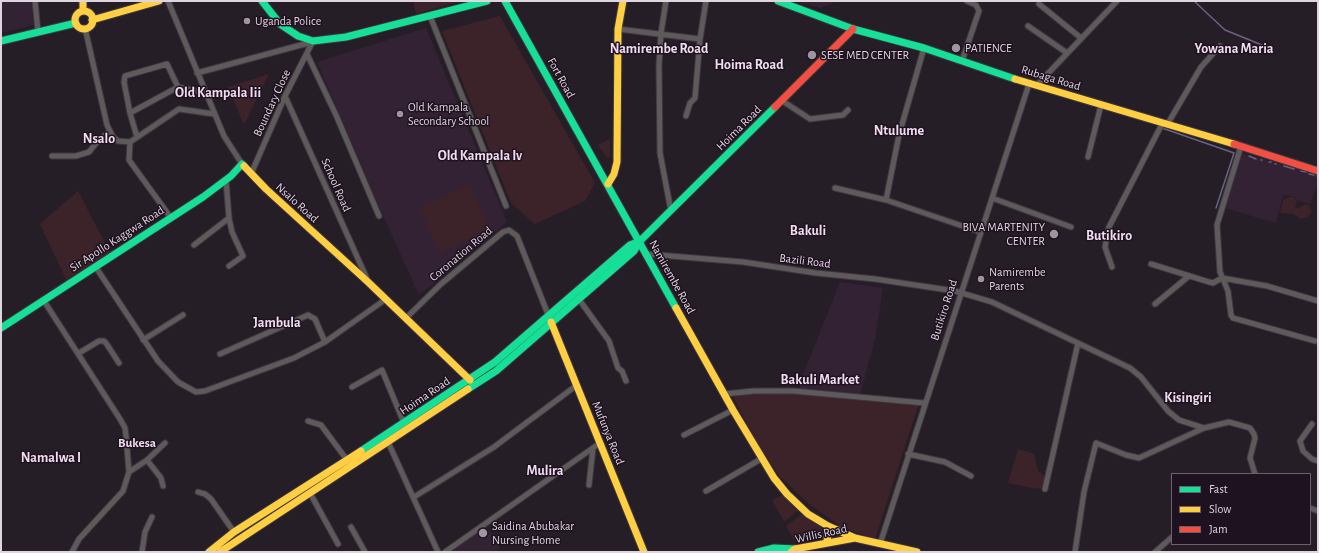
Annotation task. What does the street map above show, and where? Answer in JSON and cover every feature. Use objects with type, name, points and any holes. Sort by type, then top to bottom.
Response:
[{"type":"main road","points":[[83,1],[83,11]]},
{"type":"main road","points":[[92,20],[159,1]]},
{"type":"main road","points":[[262,1],[280,24],[298,36],[313,41],[346,37],[487,1]]},
{"type":"main road","name":"Fort Road","points":[[505,1],[608,184]]},
{"type":"main road","points":[[608,184],[614,174],[617,162],[618,29],[623,1]]},
{"type":"main road","name":"Rubaga Road","points":[[778,1],[853,29],[924,48],[1164,125],[1241,146],[1318,171]]},
{"type":"main road","points":[[83,11],[89,13],[92,20],[90,25],[85,28],[80,28],[76,22],[77,14],[83,11]]},
{"type":"main road","points":[[1,41],[76,22]]},
{"type":"main road","name":"Hoima Road","points":[[209,552],[234,532],[470,380],[578,298],[634,251],[640,241],[853,29]]},
{"type":"main road","name":"Nsalo Road","points":[[242,164],[470,380]]},
{"type":"main road","name":"Sir Apollo Kaggwa Road","points":[[1,328],[171,218],[226,180],[242,164]]},
{"type":"main road","points":[[598,165],[614,174]]},
{"type":"main road","name":"Namirembe Road","points":[[608,184],[761,460],[787,494],[808,514],[828,526],[855,538]]},
{"type":"main road","name":"Hoima Road","points":[[220,552],[496,371],[630,245],[640,241]]},
{"type":"main road","name":"Mufunya Road","points":[[550,319],[644,552]]},
{"type":"main road","points":[[827,542],[828,526]]},
{"type":"main road","points":[[855,538],[917,552]]},
{"type":"main road","name":"Willis Road","points":[[758,552],[774,548],[793,551],[827,542],[855,538]]},
{"type":"street","points":[[35,1],[38,32]]},
{"type":"street","name":"Nsalo Road","points":[[168,1],[214,114],[224,136],[242,164]]},
{"type":"street","points":[[666,1],[661,33],[659,65],[660,153],[671,211]]},
{"type":"street","points":[[686,116],[690,104],[695,98],[700,39],[706,1]]},
{"type":"street","points":[[962,61],[979,11],[976,5],[967,1]]},
{"type":"street","name":"Butikiro Road","points":[[880,544],[980,232],[1033,84],[1117,1]]},
{"type":"street","points":[[1039,4],[1081,38]]},
{"type":"street","points":[[430,16],[506,206]]},
{"type":"street","points":[[1028,26],[1067,52]]},
{"type":"street","points":[[85,28],[109,132],[118,141],[130,142],[179,109],[214,114]]},
{"type":"street","points":[[618,29],[661,33],[700,39]]},
{"type":"street","points":[[197,73],[313,41]]},
{"type":"street","name":"Boundary Close","points":[[251,174],[286,96],[313,41]]},
{"type":"street","points":[[1112,267],[1105,247],[1109,227],[1164,125],[1201,67],[1220,46]]},
{"type":"street","points":[[886,200],[899,135],[924,48]]},
{"type":"street","points":[[307,54],[336,114],[379,216]]},
{"type":"street","points":[[137,137],[130,114],[124,82],[125,76],[167,64],[178,87]]},
{"type":"street","points":[[130,114],[178,87],[205,93]]},
{"type":"street","name":"School Road","points":[[286,96],[368,282]]},
{"type":"street","points":[[781,100],[810,119],[843,115],[848,110]]},
{"type":"street","points":[[1088,156],[1101,105]]},
{"type":"street","points":[[52,156],[76,156],[89,152],[97,142],[109,132]]},
{"type":"street","points":[[130,142],[129,160],[171,218]]},
{"type":"street","points":[[1241,146],[1217,225],[1222,278],[1228,291],[1231,315],[1233,318],[1315,341]]},
{"type":"street","points":[[226,180],[229,218],[232,232],[243,256],[229,266]]},
{"type":"street","points":[[835,188],[886,200],[980,232]]},
{"type":"street","points":[[992,198],[1071,227]]},
{"type":"street","points":[[194,245],[229,218]]},
{"type":"street","name":"Coronation Road","points":[[406,318],[441,284],[503,232],[509,230],[517,236],[550,319]]},
{"type":"street","name":"Bazili Road","points":[[647,254],[743,262],[816,273],[875,279],[961,293],[992,302],[1130,368],[1141,377],[1173,416],[1186,423],[1204,428]]},
{"type":"street","points":[[1151,264],[1214,283],[1222,278],[1267,286],[1318,301]]},
{"type":"street","points":[[95,266],[143,340],[158,360],[178,382],[196,392],[205,391],[266,369],[325,342],[386,299]]},
{"type":"street","points":[[1155,304],[1189,276]]},
{"type":"street","points":[[578,298],[609,341],[618,368],[622,371],[626,381]]},
{"type":"street","points":[[44,301],[79,353],[124,428],[129,472],[123,491],[79,539],[72,552]]},
{"type":"street","points":[[143,340],[183,315]]},
{"type":"street","points":[[220,354],[308,315],[315,319],[325,342]]},
{"type":"street","points":[[79,353],[99,341],[104,341],[119,362]]},
{"type":"street","points":[[1045,489],[1078,343]]},
{"type":"street","points":[[352,387],[382,370],[404,423]]},
{"type":"street","points":[[414,497],[494,447],[577,386]]},
{"type":"street","points":[[724,394],[754,391],[794,391],[924,404]]},
{"type":"street","points":[[684,435],[733,410]]},
{"type":"street","points":[[308,421],[321,425],[347,460]]},
{"type":"street","points":[[1075,552],[1084,492],[1096,443],[1126,455],[1139,458],[1204,428],[1229,422],[1252,431],[1255,438],[1250,458],[1255,473]]},
{"type":"street","points":[[1312,424],[1300,441],[1303,451],[1312,459],[1318,461]]},
{"type":"street","points":[[388,442],[438,552]]},
{"type":"street","points":[[129,472],[147,460],[166,443]]},
{"type":"street","points":[[445,552],[600,443]]},
{"type":"street","points":[[589,485],[593,448]]},
{"type":"street","points":[[908,454],[946,462],[971,476]]},
{"type":"street","points":[[147,460],[161,478],[163,486]]},
{"type":"street","points":[[706,491],[761,460]]},
{"type":"street","points":[[198,492],[206,494],[211,499],[234,532]]},
{"type":"street","points":[[310,493],[338,544]]},
{"type":"street","points":[[142,552],[146,532],[152,517]]},
{"type":"street","points":[[352,527],[365,552]]},
{"type":"street","points":[[1155,552],[1171,538]]},
{"type":"shaded area","points":[[1,1],[32,1],[34,25],[1,33]]},
{"type":"shaded area","points":[[413,1],[461,1],[416,14]]},
{"type":"shaded area","points":[[795,1],[837,1],[820,8]]},
{"type":"shaded area","points":[[500,16],[595,183],[585,201],[535,224],[511,203],[442,31]]},
{"type":"shaded area","name":"Old Kampala Secondary School","points":[[426,28],[507,222],[419,295],[380,209],[317,62]]},
{"type":"shaded area","points":[[269,74],[244,125],[228,87]]},
{"type":"shaded area","points":[[610,139],[610,156],[608,159],[598,145]]},
{"type":"shaded area","points":[[1242,153],[1318,175],[1318,183],[1310,204],[1296,200],[1296,197],[1283,195],[1276,223],[1224,208]]},
{"type":"shaded area","points":[[470,184],[491,229],[440,253],[419,208]]},
{"type":"shaded area","points":[[78,191],[110,253],[66,280],[40,224]]},
{"type":"shaded area","points":[[1294,197],[1297,202],[1295,207],[1297,209],[1305,204],[1309,205],[1312,211],[1308,217],[1301,219],[1293,214],[1280,213],[1283,200]]},
{"type":"shaded area","points":[[840,282],[883,288],[875,339],[860,395],[800,390],[800,382]]},
{"type":"shaded area","points":[[799,393],[918,406],[875,539],[841,527],[808,503],[780,477],[757,443],[733,397],[742,395]]},
{"type":"shaded area","points":[[1018,449],[1034,454],[1038,471],[1044,475],[1045,483],[1043,488],[1037,489],[1008,483]]},
{"type":"shaded area","points":[[782,495],[798,511],[784,522],[772,500]]},
{"type":"shaded area","points":[[802,514],[825,530],[825,535],[820,539],[794,540],[786,526]]},
{"type":"shaded area","name":"Saidina Abubakar Nursing Home","points":[[486,526],[500,548],[496,552],[452,552]]},
{"type":"waterway","points":[[1194,1],[1225,30],[1262,45]]},
{"type":"waterway","points":[[1162,128],[1234,153],[1216,208]]},
{"type":"waterway","points":[[1249,156],[1256,159]]},
{"type":"waterway","points":[[1284,166],[1294,169]]},
{"type":"waterway","points":[[1301,171],[1306,172]]},
{"type":"waterway","points":[[1309,174],[1314,175]]},
{"type":"traffic: fast","points":[[262,1],[280,24],[298,36],[313,41],[346,37],[487,1]]},
{"type":"traffic: fast","points":[[505,1],[676,308]]},
{"type":"traffic: fast","points":[[778,1],[853,29],[924,48],[1015,79]]},
{"type":"traffic: fast","points":[[1,41],[76,23]]},
{"type":"traffic: fast","points":[[468,389],[496,371],[634,251],[640,241],[775,107]]},
{"type":"traffic: fast","points":[[1,328],[203,197],[231,176],[242,164],[244,166]]},
{"type":"traffic: fast","points":[[361,451],[495,362],[630,245],[640,241]]},
{"type":"traffic: fast","points":[[758,552],[774,548],[795,549]]},
{"type":"traffic: slow","points":[[83,1],[83,11]]},
{"type":"traffic: slow","points":[[92,20],[159,1]]},
{"type":"traffic: slow","points":[[608,184],[614,174],[617,162],[618,29],[623,1]]},
{"type":"traffic: slow","points":[[84,11],[90,14],[93,20],[90,26],[84,29],[78,26],[75,20],[78,14],[84,11]]},
{"type":"traffic: slow","points":[[1015,79],[1234,144]]},
{"type":"traffic: slow","points":[[244,166],[266,189],[368,282],[470,380]]},
{"type":"traffic: slow","points":[[676,308],[733,410],[774,478],[787,494],[808,514],[828,526],[855,538],[917,552]]},
{"type":"traffic: slow","points":[[551,322],[644,552]]},
{"type":"traffic: slow","points":[[220,552],[468,389]]},
{"type":"traffic: slow","points":[[209,552],[234,532],[361,451]]},
{"type":"traffic: slow","points":[[827,542],[828,526]]},
{"type":"traffic: slow","points":[[791,552],[795,549],[855,538]]},
{"type":"traffic: jam","points":[[775,107],[853,29]]},
{"type":"traffic: jam","points":[[1234,144],[1318,171]]},
{"type":"place","name":"Uganda Police","points":[[247,21]]},
{"type":"place","name":"PATIENCE","points":[[956,48]]},
{"type":"place","name":"SESE MED CENTER","points":[[812,55]]},
{"type":"place","name":"Old Kampala Secondary School","points":[[400,114]]},
{"type":"place","name":"BIVA MARTENITY CENTER","points":[[1054,234]]},
{"type":"place","name":"Namirembe Parents","points":[[981,279]]},
{"type":"place","name":"Saidina Abubakar Nursing Home","points":[[483,533]]},
{"type":"district","name":"Namirembe Road","points":[[659,49]]},
{"type":"district","name":"Yowana Maria","points":[[1234,49]]},
{"type":"district","name":"Hoima Road","points":[[749,65]]},
{"type":"district","name":"Old Kampala Iii","points":[[218,93]]},
{"type":"district","name":"Ntulume","points":[[899,131]]},
{"type":"district","name":"Nsalo","points":[[99,139]]},
{"type":"district","name":"Old Kampala Iv","points":[[480,156]]},
{"type":"district","name":"Bakuli","points":[[808,231]]},
{"type":"district","name":"Butikiro","points":[[1109,236]]},
{"type":"district","name":"Jambula","points":[[277,323]]},
{"type":"district","name":"Bakuli Market","points":[[820,380]]},
{"type":"district","name":"Kisingiri","points":[[1188,398]]},
{"type":"district","name":"Bukesa","points":[[137,443]]},
{"type":"district","name":"Namalwa I","points":[[51,458]]},
{"type":"district","name":"Mulira","points":[[545,471]]}]
